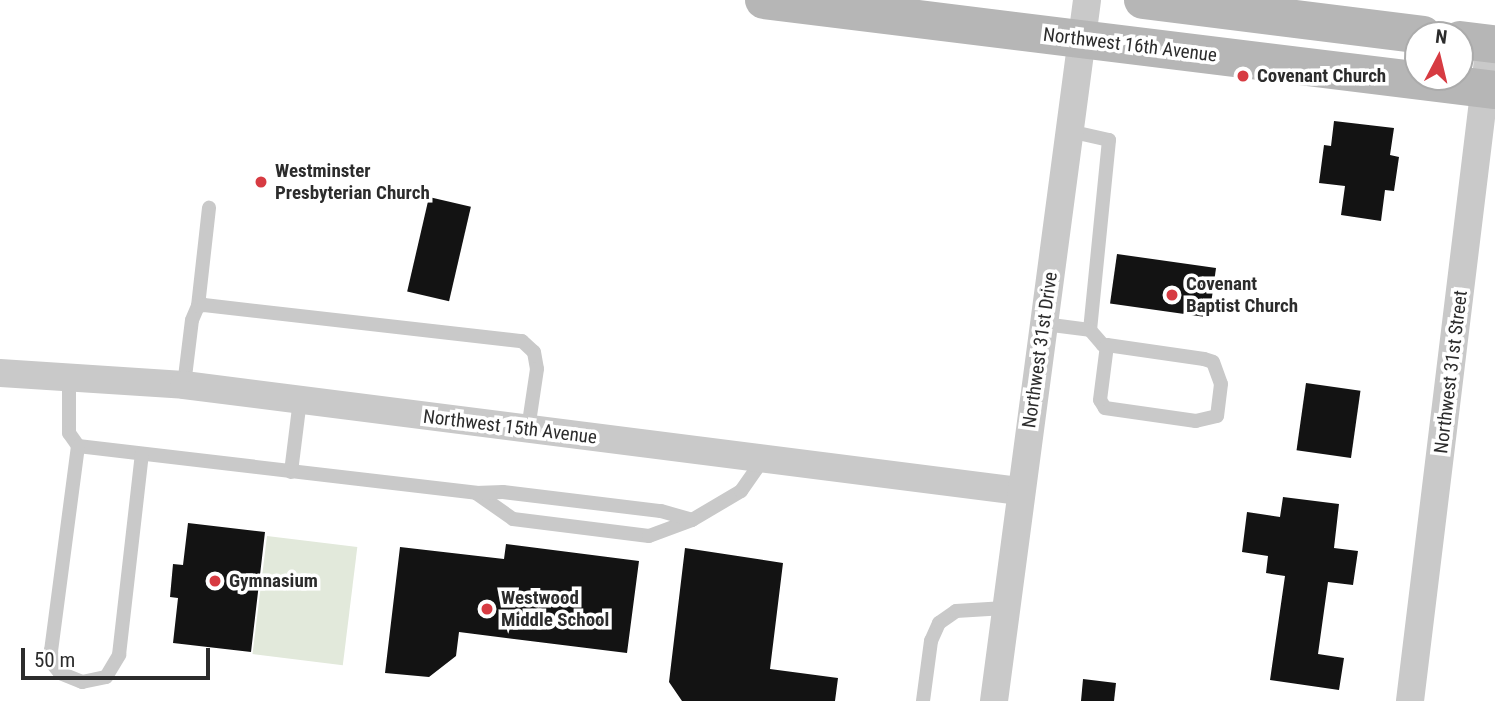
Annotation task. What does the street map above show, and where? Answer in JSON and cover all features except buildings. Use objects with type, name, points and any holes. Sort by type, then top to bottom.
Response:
[{"type":"main road","name":"Northwest 16th Avenue","points":[[764,0],[1489,90]]},
{"type":"main road","points":[[1143,0],[1236,6],[1404,32]]},
{"type":"street","name":"Northwest 31st Drive","points":[[994,701],[1087,0]]},
{"type":"street","points":[[1229,57],[1236,6]]},
{"type":"street","name":"Northwest 31st Street","points":[[1410,701],[1489,90],[1482,43]]},
{"type":"street","name":"Northwest 15th Avenue","points":[[0,373],[184,385],[1020,491]]},
{"type":"lane","points":[[1069,131],[1100,135],[1109,140],[1110,146],[1090,330]]},
{"type":"lane","points":[[184,385],[192,320],[198,306],[209,208]]},
{"type":"lane","points":[[198,306],[211,304],[522,341],[534,352],[537,369],[528,429]]},
{"type":"lane","points":[[1044,324],[1090,330],[1107,345],[1213,362],[1221,384],[1217,416],[1196,421],[1105,408],[1100,400],[1107,345]]},
{"type":"lane","points":[[69,377],[69,433],[78,446],[51,650],[52,663],[60,673],[82,682],[106,677],[119,655],[142,454]]},
{"type":"lane","points":[[291,471],[300,400]]},
{"type":"lane","points":[[78,446],[476,493],[648,510],[692,520]]},
{"type":"lane","points":[[476,493],[502,515],[526,521],[649,536],[692,520],[741,491],[763,459]]},
{"type":"lane","points":[[923,701],[931,641],[939,623],[956,611],[1005,608]]},
{"type":"shaded area","points":[[267,536],[357,547],[343,665],[252,654]]},
{"type":"place","name":"Covenant Church","points":[[1243,76]]},
{"type":"place","name":"Westminster Presbyterian Church","points":[[261,182]]},
{"type":"place","name":"Covenant Baptist Church","points":[[1172,295]]},
{"type":"place","name":"Gymnasium","points":[[215,581]]},
{"type":"place","name":"Westwood Middle School","points":[[487,609]]}]
